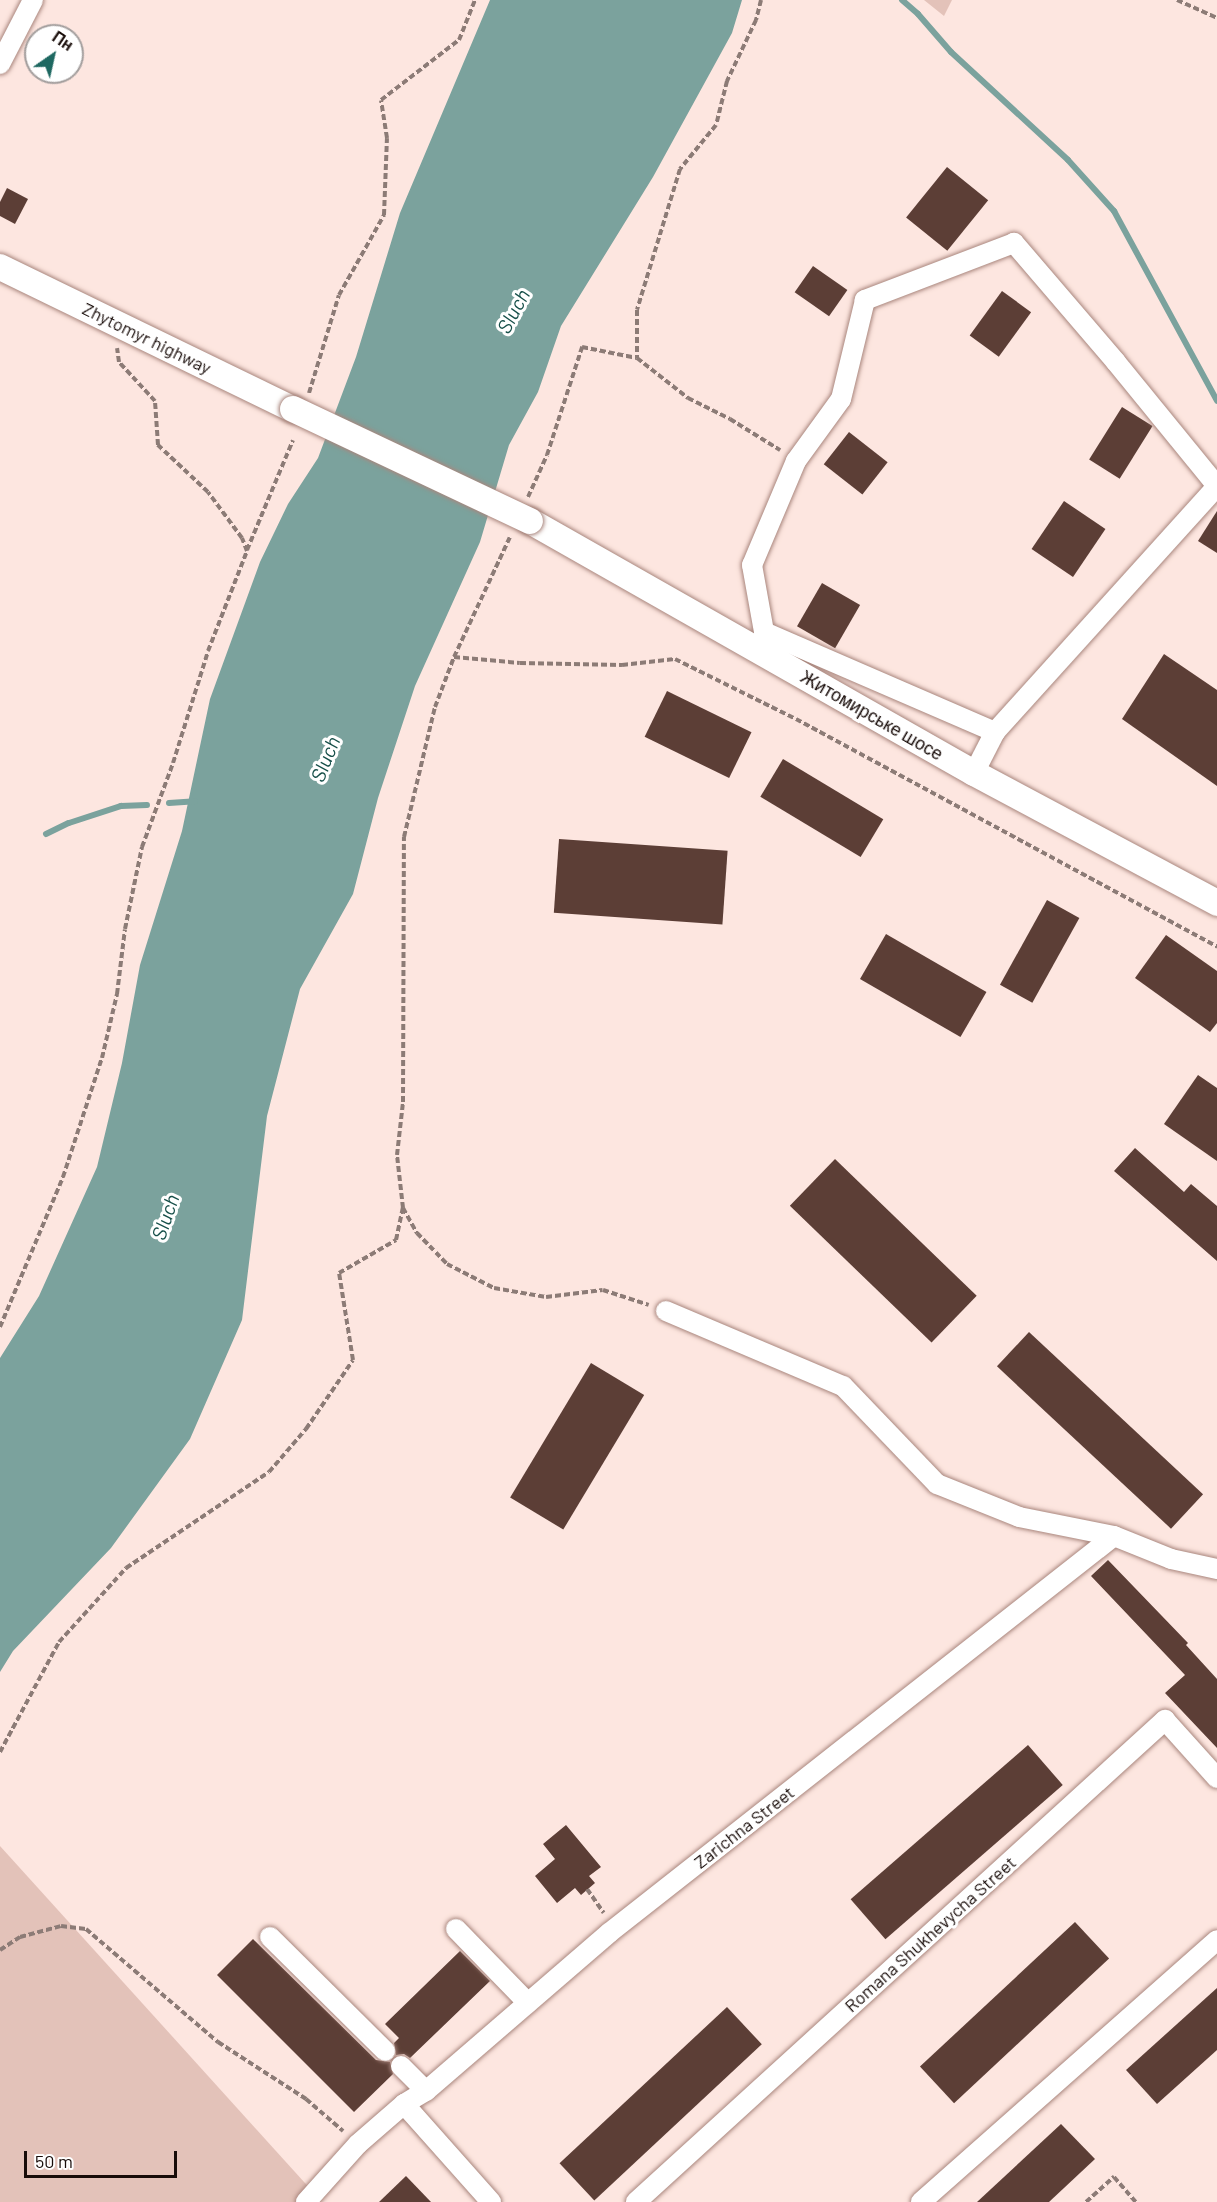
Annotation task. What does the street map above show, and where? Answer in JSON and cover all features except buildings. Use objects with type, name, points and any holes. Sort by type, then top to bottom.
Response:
[{"type":"main road","name":"Zhytomyr highway","points":[[0,267],[300,404],[523,516]]},
{"type":"main road","name":"Житомирське шосе","points":[[523,516],[974,773],[1217,903]]},
{"type":"street","points":[[0,64],[33,0]]},
{"type":"street","points":[[974,773],[995,732],[1217,486],[1116,362],[1014,243],[865,300],[841,399],[796,461],[752,565],[764,632],[995,732]]},
{"type":"street","points":[[666,1311],[843,1386],[937,1484],[1019,1517],[1114,1536],[1171,1559],[1217,1569]]},
{"type":"street","name":"Zarichna Street","points":[[306,2202],[358,2144],[404,2104],[426,2091],[609,1933],[1114,1536]]},
{"type":"street","name":"Romana Shukhevycha Street","points":[[636,2202],[1165,1720],[1217,1778]]},
{"type":"street","points":[[456,1929],[528,2003]]},
{"type":"street","points":[[270,1937],[386,2051]]},
{"type":"street","points":[[921,2202],[1217,1940]]},
{"type":"street","points":[[401,2066],[426,2091]]},
{"type":"street","points":[[404,2104],[491,2202]]},
{"type":"path","points":[[300,404],[339,296],[384,215],[387,138],[381,100],[459,40],[476,0]]},
{"type":"path","points":[[637,358],[637,310],[680,169],[716,125],[727,81],[756,20],[761,0]]},
{"type":"path","points":[[1177,0],[1217,18]]},
{"type":"path","points":[[116,342],[119,362],[155,401],[158,445],[208,492],[242,538],[247,551]]},
{"type":"path","points":[[0,1752],[59,1642],[126,1568],[269,1472],[306,1429],[353,1360],[339,1274],[396,1240],[404,1208],[398,1155],[403,1102],[404,837],[435,707],[454,657],[523,516],[547,455],[582,347],[637,358],[688,398],[730,418],[796,461]]},
{"type":"path","points":[[0,1327],[63,1177],[102,1058],[117,994],[124,929],[142,847],[173,763],[208,651],[293,440]]},
{"type":"path","points":[[454,657],[520,663],[622,665],[675,659],[796,719],[1217,947]]},
{"type":"path","points":[[404,1208],[417,1233],[447,1264],[494,1288],[546,1297],[603,1290],[666,1311]]},
{"type":"path","points":[[587,1889],[606,1917]]},
{"type":"path","points":[[0,1950],[20,1937],[61,1926],[86,1929],[218,2042],[306,2099],[358,2144]]},
{"type":"path","points":[[1086,2202],[1114,2177],[1136,2202]]},
{"type":"shaded area","points":[[924,0],[952,0],[944,16]]},
{"type":"shaded area","points":[[0,1846],[314,2193],[306,2202],[0,2202]]},
{"type":"water","name":"Sluch","points":[[490,0],[742,0],[732,33],[653,177],[561,326],[538,392],[509,445],[480,542],[415,686],[378,798],[353,894],[300,989],[267,1116],[242,1320],[190,1439],[111,1548],[13,1651],[0,1672],[0,1358],[39,1296],[97,1167],[122,1063],[140,965],[182,831],[210,699],[260,562],[288,504],[318,458],[356,357],[400,213]]},
{"type":"waterway","points":[[902,0],[918,14],[951,52],[1068,160],[1114,211],[1217,401]]},
{"type":"waterway","points":[[169,803],[195,801]]},
{"type":"waterway","points":[[46,834],[69,823],[121,806],[147,805]]}]
